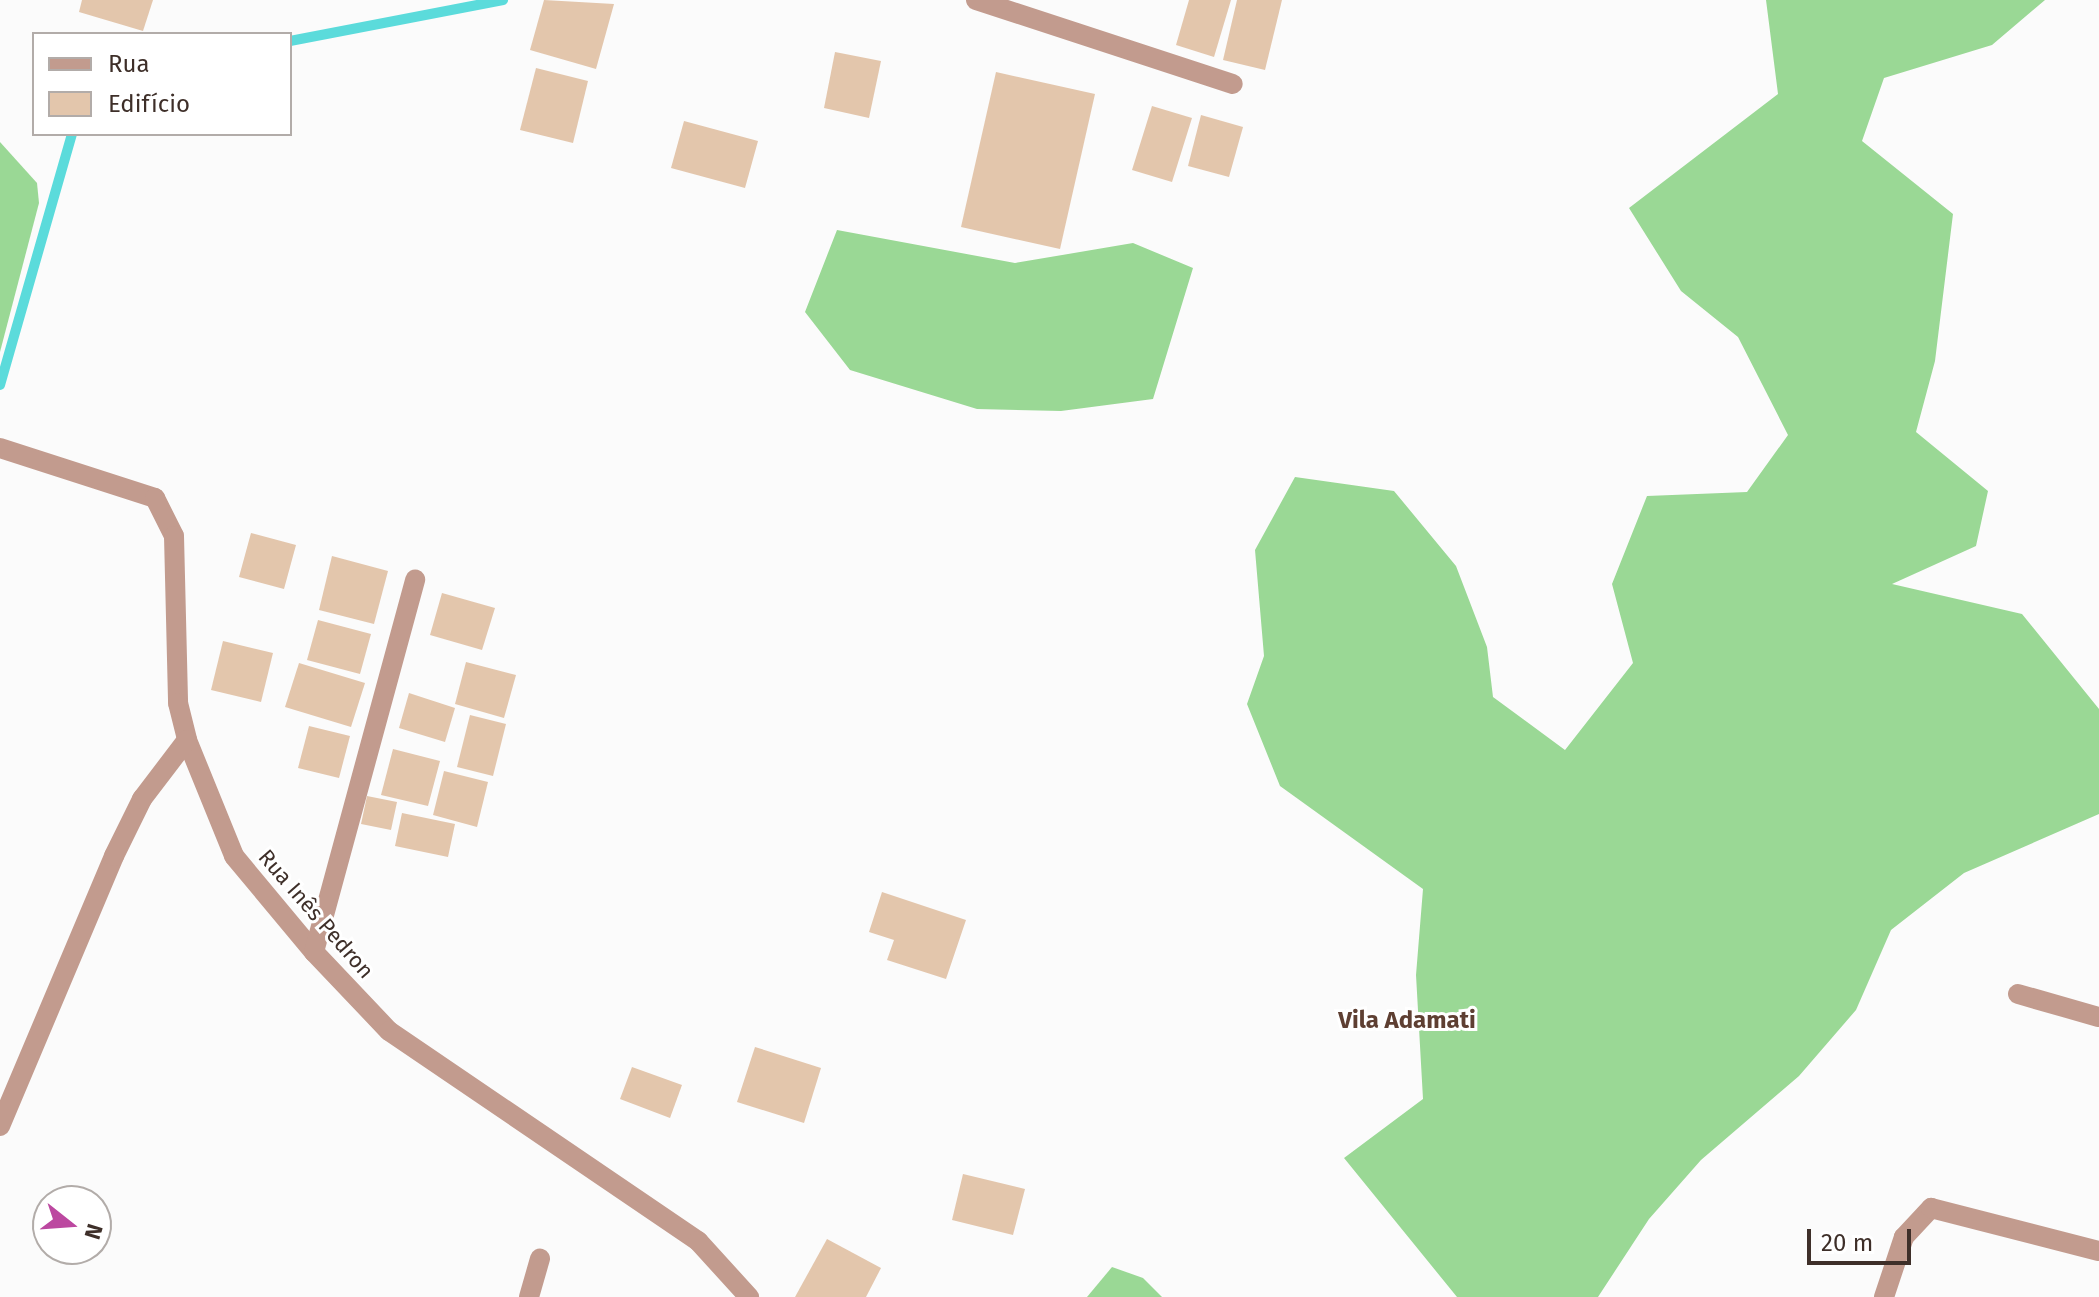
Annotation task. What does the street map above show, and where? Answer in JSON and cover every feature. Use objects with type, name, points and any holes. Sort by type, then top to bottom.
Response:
[{"type":"street","points":[[976,0],[1233,84]]},
{"type":"street","name":"Rua Inês Pedron","points":[[1,448],[155,498],[174,536],[178,703],[187,740],[234,856],[314,952],[389,1031],[698,1241],[749,1297]]},
{"type":"street","points":[[314,952],[415,579]]},
{"type":"street","points":[[0,1126],[114,856],[142,799],[187,740]]},
{"type":"street","points":[[2018,994],[2099,1017]]},
{"type":"street","points":[[1884,1297],[1904,1237],[1931,1208],[2099,1251]]},
{"type":"street","points":[[529,1297],[540,1259]]},
{"type":"green space","points":[[1766,0],[2045,0],[1992,45],[1884,78],[1862,141],[1953,214],[1935,361],[1916,432],[1988,491],[1976,546],[1892,584],[2022,614],[2099,709],[2099,814],[1964,873],[1891,930],[1856,1010],[1799,1076],[1701,1160],[1649,1219],[1598,1297],[1457,1297],[1344,1158],[1423,1099],[1416,975],[1423,889],[1280,786],[1247,704],[1264,656],[1255,550],[1295,477],[1394,491],[1456,566],[1487,647],[1493,697],[1565,750],[1633,663],[1612,584],[1647,496],[1747,492],[1788,435],[1738,337],[1681,291],[1629,208],[1778,94]]},
{"type":"green space","points":[[0,142],[37,183],[39,203],[0,352]]},
{"type":"green space","points":[[837,230],[1015,263],[1133,243],[1193,268],[1153,399],[1061,411],[977,409],[850,370],[805,312]]},
{"type":"green space","points":[[1112,1267],[1143,1278],[1162,1297],[1087,1297]]},
{"type":"building","points":[[82,0],[153,0],[143,31],[79,12]]},
{"type":"building","points":[[544,0],[614,4],[596,69],[530,50]]},
{"type":"building","points":[[1189,0],[1231,0],[1214,57],[1176,45]]},
{"type":"building","points":[[1237,0],[1282,0],[1265,70],[1223,60]]},
{"type":"building","points":[[835,52],[881,61],[869,118],[824,108]]},
{"type":"building","points":[[536,68],[588,81],[573,143],[520,130]]},
{"type":"building","points":[[996,72],[1095,94],[1060,249],[961,227]]},
{"type":"building","points":[[1152,106],[1192,118],[1172,182],[1132,170]]},
{"type":"building","points":[[1201,115],[1243,127],[1229,177],[1188,166]]},
{"type":"building","points":[[684,121],[758,141],[745,188],[671,168]]},
{"type":"building","points":[[251,533],[296,545],[284,589],[239,577]]},
{"type":"building","points":[[332,556],[388,571],[374,624],[319,610]]},
{"type":"building","points":[[442,593],[495,608],[482,650],[430,635]]},
{"type":"building","points":[[318,620],[371,634],[360,674],[307,660]]},
{"type":"building","points":[[223,641],[273,653],[261,702],[211,690]]},
{"type":"building","points":[[466,662],[516,675],[504,718],[455,704]]},
{"type":"building","points":[[299,663],[365,683],[351,727],[285,707]]},
{"type":"building","points":[[409,693],[455,708],[445,742],[399,728]]},
{"type":"building","points":[[470,715],[506,724],[493,776],[457,767]]},
{"type":"building","points":[[309,726],[350,736],[339,778],[298,768]]},
{"type":"building","points":[[393,749],[440,761],[428,806],[381,795]]},
{"type":"building","points":[[444,771],[488,782],[477,827],[433,815]]},
{"type":"building","points":[[367,796],[397,802],[391,830],[361,824]]},
{"type":"building","points":[[402,813],[455,824],[448,857],[395,846]]},
{"type":"building","points":[[882,892],[966,920],[946,979],[887,960],[894,940],[869,932]]},
{"type":"building","points":[[755,1047],[821,1068],[804,1123],[737,1102]]},
{"type":"building","points":[[632,1067],[682,1085],[670,1118],[620,1099]]},
{"type":"building","points":[[963,1174],[1025,1189],[1013,1235],[952,1220]]},
{"type":"building","points":[[827,1239],[881,1268],[866,1297],[795,1297]]},
{"type":"waterway","points":[[292,41],[503,0]]},
{"type":"waterway","points":[[0,385],[71,136]]},
{"type":"district","name":"Vila Adamati","points":[[1407,1021]]}]
